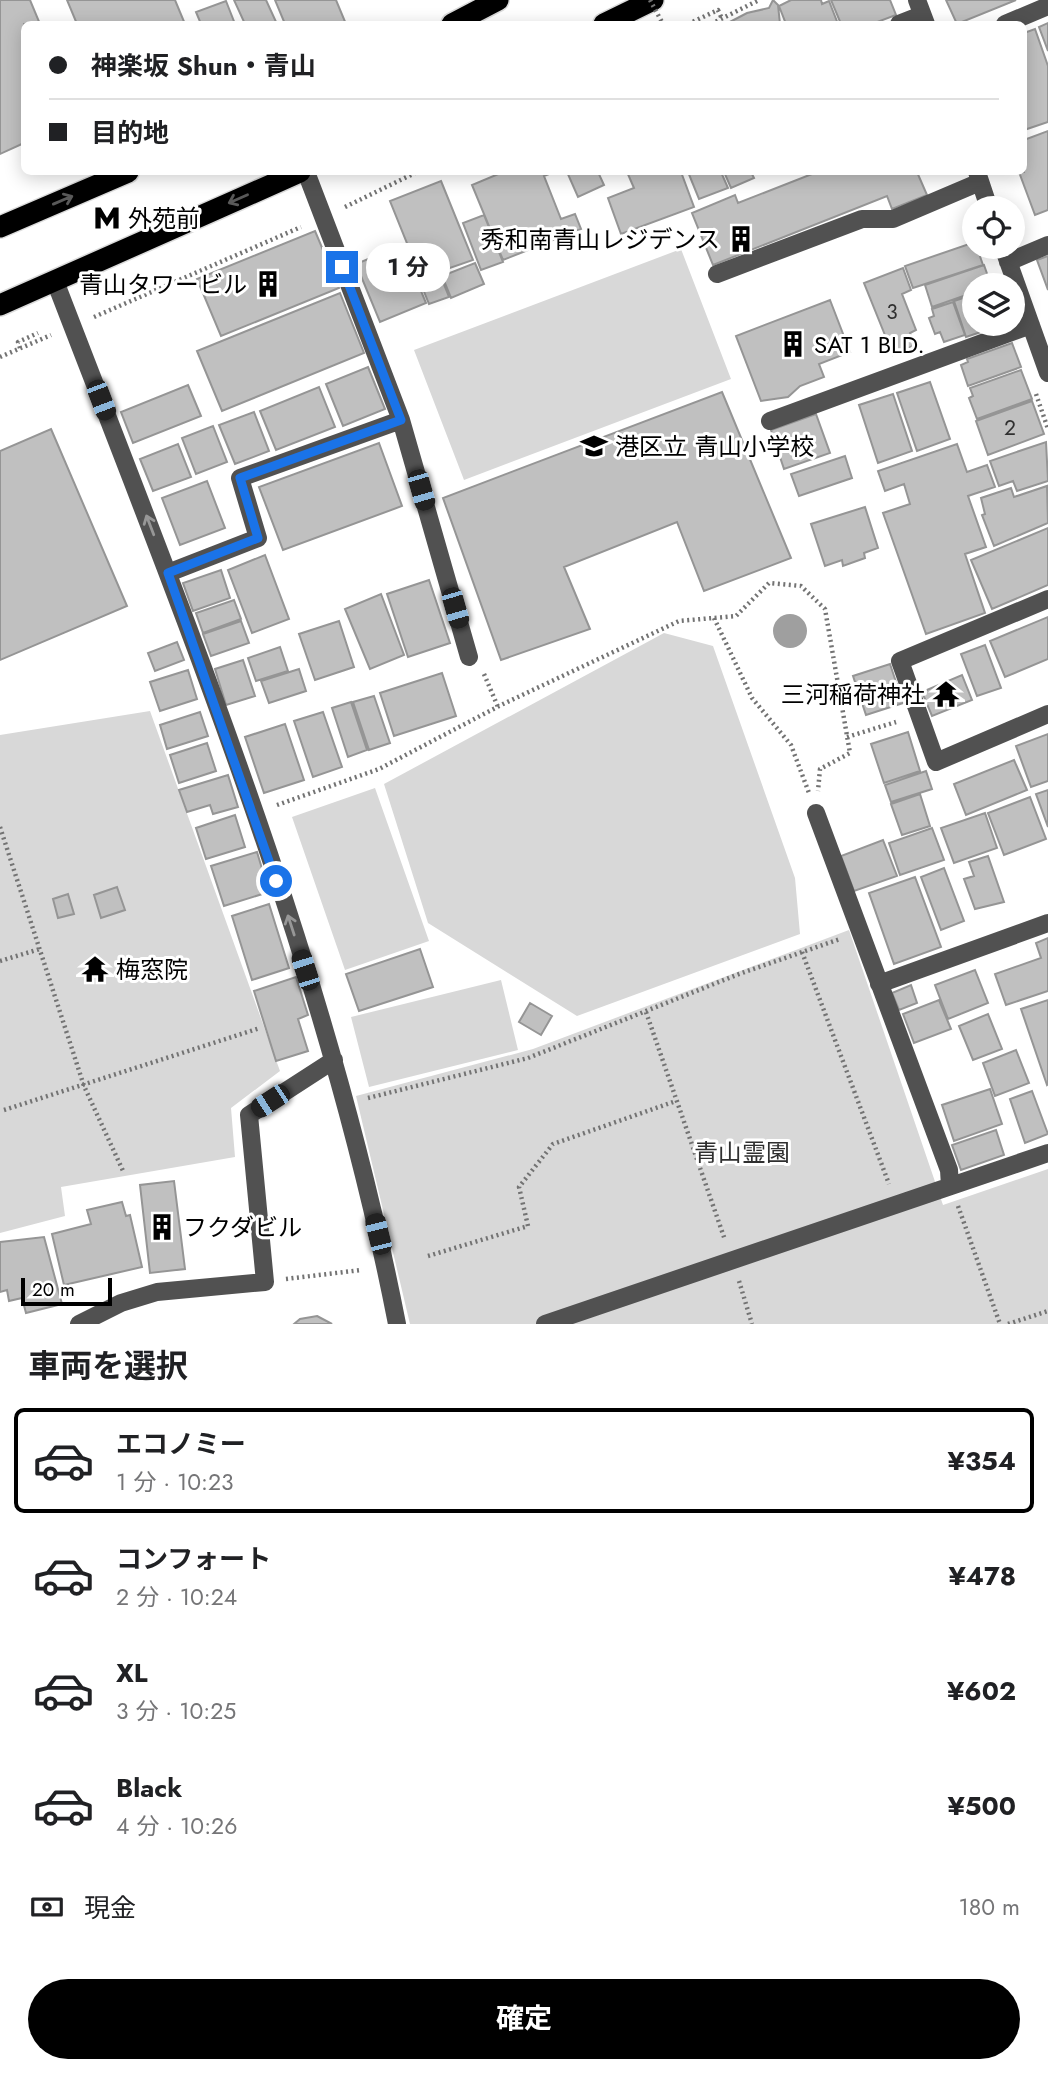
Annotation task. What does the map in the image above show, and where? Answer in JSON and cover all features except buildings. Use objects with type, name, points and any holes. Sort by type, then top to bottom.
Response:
[{"type":"highway","points":[[458,21],[498,0]]},
{"type":"highway","points":[[611,21],[651,0]]},
{"type":"highway","points":[[0,227],[121,175]]},
{"type":"highway","points":[[0,305],[296,175]]},
{"type":"street","points":[[1012,21],[1048,6]]},
{"type":"street","points":[[905,21],[922,13]]},
{"type":"street","points":[[304,175],[401,420],[469,657]]},
{"type":"street","points":[[717,274],[862,219],[893,219],[978,177],[985,196]]},
{"type":"street","points":[[1025,250],[1048,245]]},
{"type":"street","points":[[1007,259],[1048,373]]},
{"type":"street","points":[[55,281],[168,573],[253,814],[334,1060],[347,1103],[397,1324]]},
{"type":"street","points":[[770,421],[1031,325]]},
{"type":"street","points":[[168,573],[258,538],[240,478],[401,420]]},
{"type":"street","points":[[1048,599],[900,661],[936,762],[1048,714]]},
{"type":"street","points":[[816,813],[949,1170],[950,1186]]},
{"type":"street","points":[[879,984],[1048,923]]},
{"type":"street","points":[[79,1324],[121,1303],[157,1292],[265,1282],[249,1115],[334,1060]]},
{"type":"street","points":[[545,1324],[1048,1153]]},
{"type":"path","points":[[651,0],[662,21]]},
{"type":"path","points":[[718,21],[759,0]]},
{"type":"path","points":[[694,21],[718,10],[722,19]]},
{"type":"path","points":[[338,210],[411,175]]},
{"type":"path","points":[[0,357],[312,222]]},
{"type":"path","points":[[20,348],[18,342],[38,333]]},
{"type":"path","points":[[253,814],[379,769],[498,707],[679,621],[736,616],[769,583],[801,586],[825,609],[850,753],[820,769],[816,813]]},
{"type":"path","points":[[714,618],[752,698],[791,744],[816,813]]},
{"type":"path","points":[[469,657],[477,660],[498,707]]},
{"type":"path","points":[[847,737],[919,715]]},
{"type":"path","points":[[0,827],[85,1086],[124,1172]]},
{"type":"path","points":[[347,1103],[527,1058],[860,932]]},
{"type":"path","points":[[0,961],[40,949]]},
{"type":"path","points":[[802,952],[896,1205]]},
{"type":"path","points":[[646,1012],[752,1324]]},
{"type":"path","points":[[4,1110],[260,1028]]},
{"type":"path","points":[[428,1256],[528,1226],[519,1187],[553,1144],[676,1101]]},
{"type":"path","points":[[950,1186],[1000,1324]]},
{"type":"path","points":[[265,1282],[386,1267]]},
{"type":"path","points":[[1007,1324],[1048,1311]]},
{"type":"green space","points":[[681,249],[731,379],[464,480],[414,350]]},
{"type":"green space","points":[[664,633],[713,646],[795,878],[800,934],[577,1016],[428,923],[384,784]]},
{"type":"green space","points":[[150,711],[280,1071],[231,1108],[235,1157],[61,1187],[65,1216],[0,1233],[0,735]]},
{"type":"green space","points":[[375,788],[429,941],[345,970],[292,817]]},
{"type":"green space","name":"青山霊園","points":[[849,930],[943,1205],[1048,1169],[1048,1324],[410,1324],[356,1096],[533,1049]]},
{"type":"green space","points":[[501,980],[518,1050],[369,1087],[351,1017]]},
{"type":"shaded area","points":[[790,614],[802,619],[807,631],[802,643],[790,648],[778,643],[773,631],[778,619]]},
{"type":"place","name":"外苑前","points":[[107,218]]},
{"type":"place","name":"秀和南青山レジデンス","points":[[741,239]]},
{"type":"place","name":"青山タワービル","points":[[268,284]]},
{"type":"place","name":"SAT 1 BLD.","points":[[793,344]]},
{"type":"place","name":"港区立 青山小学校","points":[[594,446]]},
{"type":"place","name":"三河稲荷神社","points":[[946,694]]},
{"type":"place","name":"梅窓院","points":[[95,969]]},
{"type":"place","name":"フクダビル","points":[[162,1227]]},
{"type":"route","points":[[276,881],[192,634],[168,573],[258,538],[240,478],[401,420],[342,267]]}]
